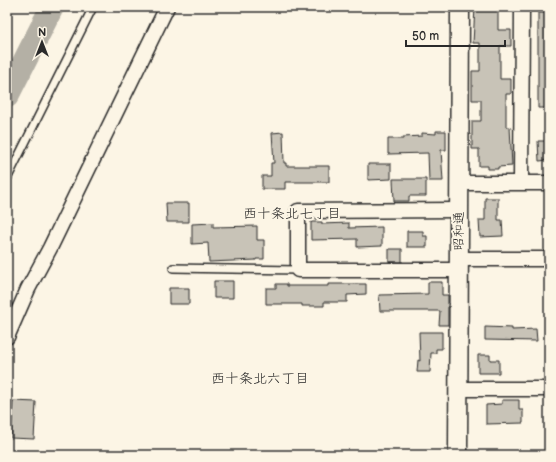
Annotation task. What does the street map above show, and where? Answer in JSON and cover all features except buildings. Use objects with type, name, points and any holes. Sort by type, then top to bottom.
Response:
[{"type":"street","points":[[7,337],[28,289],[57,234],[167,7]]},
{"type":"street","name":"昭和通","points":[[458,455],[460,7]]},
{"type":"street","points":[[521,183],[522,7]]},
{"type":"street","points":[[460,183],[549,183]]},
{"type":"street","points":[[459,210],[298,211],[298,270],[549,259]]},
{"type":"street","points":[[459,389],[549,389]]},
{"type":"lane","points":[[7,178],[93,7]]},
{"type":"lane","points":[[173,268],[298,270]]},
{"type":"waterway","points":[[7,96],[52,7]]},
{"type":"district","name":"西十条北七丁目","points":[[292,213]]},
{"type":"district","name":"西十条北六丁目","points":[[260,378]]}]
